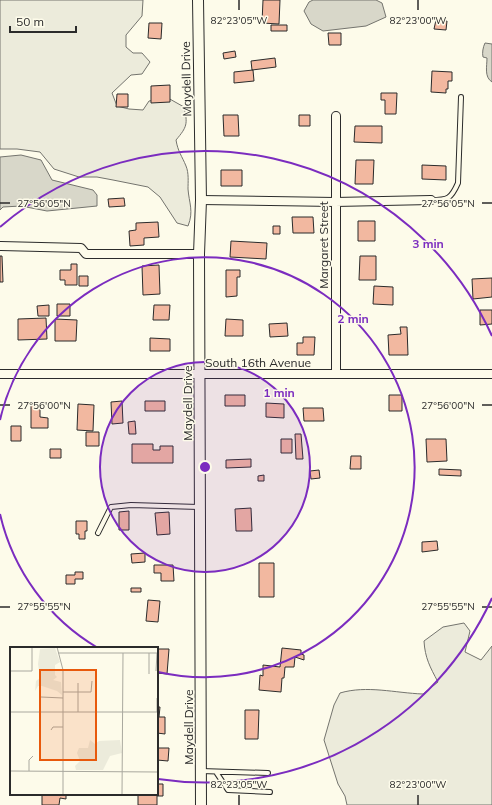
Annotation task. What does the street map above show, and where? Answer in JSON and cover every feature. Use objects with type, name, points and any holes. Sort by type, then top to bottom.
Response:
[{"type":"street","name":"Maydell Drive","points":[[198,0],[201,200],[199,254],[201,805]]},
{"type":"street","name":"Margaret Street","points":[[336,116],[336,374]]},
{"type":"street","points":[[201,200],[335,202],[431,200]]},
{"type":"street","points":[[1,246],[81,248],[86,254],[199,254]]},
{"type":"street","name":"South 16th Avenue","points":[[0,374],[492,374]]},
{"type":"lane","points":[[431,200],[446,200],[454,195],[458,183],[461,97]]},
{"type":"lane","points":[[98,533],[112,508],[131,505],[200,508]]},
{"type":"lane","points":[[201,771],[268,773]]},
{"type":"lane","points":[[216,772],[228,790],[270,792]]},
{"type":"shaded area","points":[[0,0],[143,0],[142,16],[126,35],[126,47],[133,53],[142,53],[150,62],[142,74],[131,75],[112,93],[117,106],[129,109],[143,110],[149,101],[168,98],[184,107],[186,125],[176,140],[188,172],[191,216],[188,226],[177,223],[160,197],[148,187],[97,177],[79,177],[54,169],[40,152],[17,149],[0,149]]},
{"type":"shaded area","points":[[313,0],[376,0],[382,3],[386,17],[366,26],[323,31],[311,24],[304,11],[309,2]]},
{"type":"shaded area","points":[[485,43],[492,44],[492,82],[489,80],[487,74],[487,58],[483,57]]},
{"type":"shaded area","points":[[21,155],[41,160],[52,180],[93,190],[97,195],[97,206],[47,211],[21,206],[3,207],[0,210],[0,157]]},
{"type":"shaded area","points":[[464,623],[470,631],[465,652],[481,660],[492,646],[492,805],[347,805],[345,796],[338,784],[324,740],[334,705],[340,693],[371,690],[423,694],[438,682],[428,662],[424,641],[443,627]]},
{"type":"building","points":[[263,0],[280,0],[279,24],[262,23]]},
{"type":"building","points":[[436,20],[447,21],[446,30],[434,29]]},
{"type":"building","points":[[149,23],[162,23],[161,39],[148,38]]},
{"type":"building","points":[[271,25],[287,25],[287,31],[271,31]]},
{"type":"building","points":[[328,33],[341,33],[341,45],[329,45]]},
{"type":"building","points":[[235,51],[236,57],[224,59],[223,53]]},
{"type":"building","points":[[275,58],[276,67],[252,70],[251,61]]},
{"type":"building","points":[[253,70],[254,81],[234,83],[234,72]]},
{"type":"building","points":[[432,71],[452,72],[452,81],[448,81],[448,89],[446,89],[446,93],[431,92]]},
{"type":"building","points":[[170,85],[170,102],[151,103],[151,86]]},
{"type":"building","points":[[381,93],[397,93],[396,114],[385,114],[385,100],[381,100]]},
{"type":"building","points":[[117,94],[128,94],[128,107],[116,107]]},
{"type":"building","points":[[223,115],[238,115],[239,136],[224,136]]},
{"type":"building","points":[[299,115],[310,115],[310,126],[299,126]]},
{"type":"building","points":[[355,126],[382,126],[382,143],[354,142]]},
{"type":"building","points":[[356,160],[374,160],[373,184],[355,184]]},
{"type":"building","points":[[422,165],[446,166],[446,180],[422,179]]},
{"type":"building","points":[[221,170],[242,170],[242,186],[221,186]]},
{"type":"building","points":[[124,198],[125,206],[109,207],[108,199]]},
{"type":"building","points":[[292,217],[313,217],[314,233],[293,233]]},
{"type":"building","points":[[358,221],[375,221],[375,241],[358,241]]},
{"type":"building","points":[[158,222],[159,237],[144,238],[144,245],[130,246],[129,231],[136,230],[136,223]]},
{"type":"building","points":[[273,226],[280,226],[280,234],[273,234]]},
{"type":"building","points":[[231,241],[267,243],[266,259],[230,257]]},
{"type":"building","points":[[0,256],[2,256],[3,282],[0,282]]},
{"type":"building","points":[[360,256],[376,256],[376,280],[359,280]]},
{"type":"building","points":[[71,264],[77,264],[77,285],[65,285],[65,280],[60,280],[60,270],[71,270]]},
{"type":"building","points":[[159,265],[160,294],[143,295],[142,266]]},
{"type":"building","points":[[226,270],[240,270],[240,277],[237,277],[237,296],[226,297]]},
{"type":"building","points":[[79,276],[88,276],[88,286],[79,286]]},
{"type":"building","points":[[492,278],[492,297],[473,299],[472,279]]},
{"type":"building","points":[[374,286],[393,287],[393,305],[373,304]]},
{"type":"building","points":[[57,304],[70,304],[70,316],[57,316]]},
{"type":"building","points":[[49,305],[49,316],[38,316],[37,306]]},
{"type":"building","points":[[154,305],[170,305],[169,320],[153,320]]},
{"type":"building","points":[[480,310],[492,310],[492,324],[480,325]]},
{"type":"building","points":[[46,318],[47,339],[18,340],[18,319]]},
{"type":"building","points":[[55,319],[77,320],[76,341],[55,341]]},
{"type":"building","points":[[226,319],[243,320],[243,336],[225,336]]},
{"type":"building","points":[[287,323],[288,336],[270,337],[269,324]]},
{"type":"building","points":[[400,327],[407,327],[408,355],[389,355],[388,335],[401,334]]},
{"type":"building","points":[[303,337],[315,337],[314,355],[297,355],[297,343],[303,343]]},
{"type":"building","points":[[150,338],[170,339],[170,351],[150,351]]},
{"type":"building","points":[[225,395],[245,395],[245,406],[225,406]]},
{"type":"building","points":[[389,395],[402,395],[402,411],[389,411]]},
{"type":"building","points":[[122,401],[123,423],[112,424],[111,402]]},
{"type":"building","points":[[145,401],[165,401],[165,411],[145,411]]},
{"type":"building","points":[[266,403],[284,404],[284,418],[266,417]]},
{"type":"building","points":[[31,404],[40,404],[40,417],[48,418],[48,428],[31,428]]},
{"type":"building","points":[[78,404],[94,405],[93,431],[77,430]]},
{"type":"building","points":[[303,408],[323,408],[324,421],[304,421]]},
{"type":"building","points":[[135,421],[136,434],[129,434],[128,422]]},
{"type":"building","points":[[11,426],[21,426],[21,441],[11,441]]},
{"type":"building","points":[[86,432],[99,432],[99,446],[86,446]]},
{"type":"building","points":[[295,434],[301,434],[303,459],[296,459]]},
{"type":"building","points":[[281,439],[292,439],[292,453],[281,453]]},
{"type":"building","points":[[426,439],[446,439],[447,461],[427,462]]},
{"type":"building","points":[[132,444],[153,444],[153,450],[160,450],[160,446],[173,446],[173,463],[132,463]]},
{"type":"building","points":[[50,449],[61,449],[61,458],[50,458]]},
{"type":"building","points":[[351,456],[361,456],[361,469],[350,469]]},
{"type":"building","points":[[251,459],[251,467],[226,468],[226,460]]},
{"type":"building","points":[[439,469],[461,470],[461,476],[439,475]]},
{"type":"building","points":[[319,470],[320,478],[311,479],[310,471]]},
{"type":"building","points":[[264,475],[264,481],[258,481],[258,476]]},
{"type":"building","points":[[251,508],[252,531],[236,531],[235,509]]},
{"type":"building","points":[[129,511],[129,530],[119,530],[119,512]]},
{"type":"building","points":[[169,512],[170,534],[157,535],[155,513]]},
{"type":"building","points":[[76,521],[87,521],[85,539],[79,539],[79,534],[76,534]]},
{"type":"building","points":[[437,541],[438,550],[422,552],[422,542]]},
{"type":"building","points":[[145,553],[145,562],[132,563],[131,554]]},
{"type":"building","points":[[259,563],[274,563],[274,597],[259,597]]},
{"type":"building","points":[[154,565],[173,565],[174,581],[161,581],[161,573],[154,573]]},
{"type":"building","points":[[75,572],[83,572],[83,579],[75,579],[75,584],[66,584],[66,575],[75,575]]},
{"type":"building","points":[[131,588],[141,588],[141,592],[131,592]]},
{"type":"building","points":[[148,600],[160,601],[158,622],[146,621]]},
{"type":"building","points":[[282,648],[301,650],[301,654],[304,655],[304,660],[295,657],[294,667],[285,667],[284,678],[282,678],[281,692],[259,690],[260,675],[263,676],[263,665],[280,667]]},
{"type":"building","points":[[158,649],[169,649],[167,674],[158,673]]},
{"type":"building","points":[[158,707],[160,707],[159,717],[165,717],[165,734],[158,733]]},
{"type":"building","points":[[245,710],[259,710],[258,739],[245,739]]},
{"type":"building","points":[[158,748],[169,748],[168,761],[158,760]]},
{"type":"building","points":[[158,784],[163,784],[163,796],[157,796],[157,805],[138,805],[138,795],[158,795]]},
{"type":"building","points":[[42,795],[66,795],[66,799],[60,798],[59,805],[42,805]]}]
